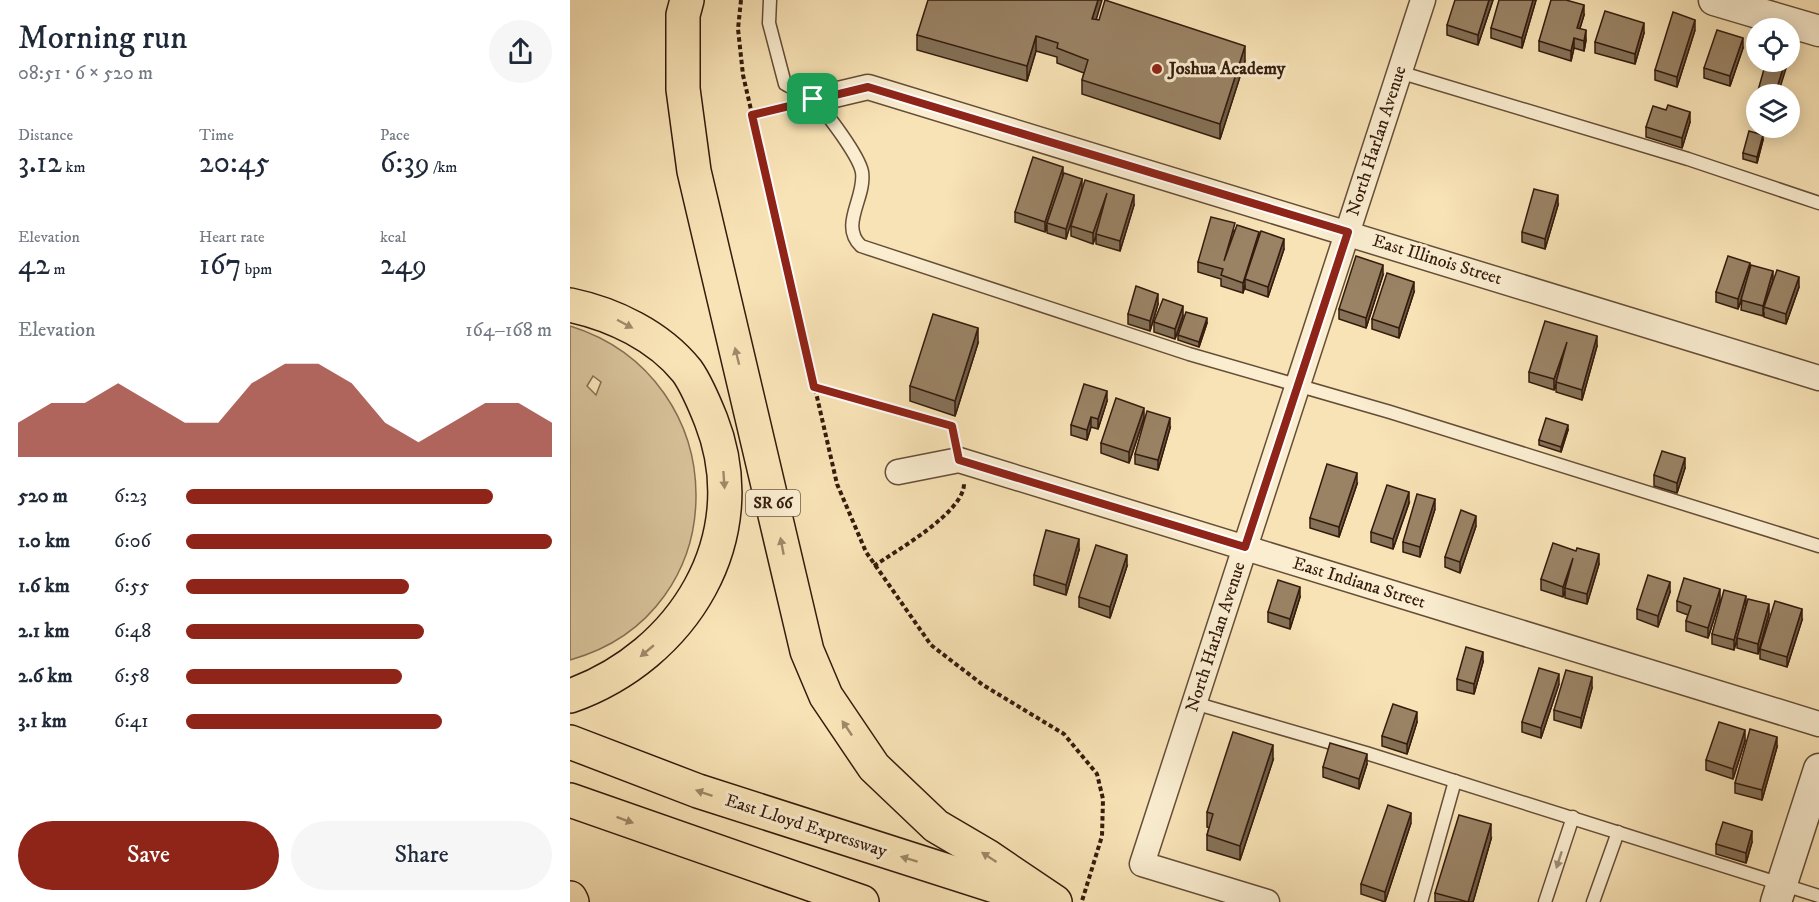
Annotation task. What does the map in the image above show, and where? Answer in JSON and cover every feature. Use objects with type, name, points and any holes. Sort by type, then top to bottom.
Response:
[{"type":"highway","name":"SR 66","points":[[687,0],[683,15],[683,89],[694,171],[807,651],[826,696],[874,766],[936,826],[987,856],[1055,902]]},
{"type":"highway","points":[[570,305],[590,309],[621,322],[658,344],[687,372],[706,407],[720,443],[725,513],[719,543],[707,574],[672,629],[648,652],[622,670],[595,687],[570,696]]},
{"type":"highway","name":"East Lloyd Expressway","points":[[570,742],[698,791],[1046,902]]},
{"type":"highway","points":[[570,800],[862,902]]},
{"type":"highway","points":[[570,898],[572,902]]},
{"type":"street","name":"North Harlan Avenue","points":[[1267,902],[1142,864],[1423,0]]},
{"type":"street","points":[[1714,0],[1819,31]]},
{"type":"street","name":"East Illinois Street","points":[[813,99],[868,87],[1819,378]]},
{"type":"street","name":"East Indiana Street","points":[[898,472],[959,460],[1819,724]]},
{"type":"street","points":[[1779,893],[1819,769]]},
{"type":"lane","points":[[770,0],[769,23],[785,84],[813,99],[856,156],[862,173],[861,190],[851,231],[854,239],[861,246],[1297,387],[1390,412],[1819,546]]},
{"type":"lane","points":[[1399,72],[1699,162],[1819,203]]},
{"type":"lane","points":[[1194,703],[1573,817],[1779,893],[1819,896]]},
{"type":"lane","points":[[1421,902],[1455,781]]},
{"type":"lane","points":[[1545,902],[1573,817]]},
{"type":"lane","points":[[1593,902],[1618,832]]},
{"type":"path","points":[[741,0],[738,29],[743,75],[837,484],[874,566],[931,645],[983,685],[1064,734],[1097,774],[1103,799],[1102,836],[1082,902]]},
{"type":"path","points":[[752,115],[813,99]]},
{"type":"path","points":[[814,387],[952,426],[959,460]]},
{"type":"path","points":[[874,566],[929,528],[956,504],[965,487]]},
{"type":"shaded area","points":[[570,326],[625,353],[664,394],[688,442],[696,495],[688,547],[665,595],[625,634],[570,660]],"holes":[[[593,376],[601,382],[596,395],[587,386]]]},
{"type":"building","name":"Joshua Academy","points":[[928,0],[1098,0],[1092,19],[1099,20],[1105,0],[1245,46],[1220,124],[1082,80],[1088,60],[1057,48],[1058,43],[1036,36],[1027,66],[917,35]]},
{"type":"building","points":[[1455,0],[1489,0],[1478,35],[1447,25]]},
{"type":"building","points":[[1499,0],[1533,0],[1522,38],[1491,28]]},
{"type":"building","points":[[1551,0],[1566,0],[1584,5],[1577,28],[1586,30],[1584,41],[1574,38],[1571,51],[1539,41]]},
{"type":"building","points":[[1605,11],[1644,23],[1635,54],[1595,42]]},
{"type":"building","points":[[1673,12],[1695,20],[1677,77],[1655,70]]},
{"type":"building","points":[[1717,30],[1743,38],[1730,76],[1704,68]]},
{"type":"building","points":[[1763,72],[1782,72],[1778,84],[1760,84]]},
{"type":"building","points":[[1668,105],[1690,112],[1682,138],[1646,127],[1653,106],[1666,110]]},
{"type":"building","points":[[1747,138],[1762,138],[1757,157],[1743,153]]},
{"type":"building","points":[[1033,157],[1063,167],[1045,222],[1015,212]]},
{"type":"building","points":[[1064,173],[1082,179],[1066,229],[1047,223]]},
{"type":"building","points":[[1085,180],[1134,195],[1120,241],[1096,234],[1107,193],[1093,233],[1071,226]]},
{"type":"building","points":[[1534,189],[1558,195],[1545,239],[1522,232]]},
{"type":"building","points":[[1211,217],[1235,223],[1224,261],[1237,225],[1259,232],[1243,283],[1221,275],[1223,269],[1198,262]]},
{"type":"building","points":[[1261,231],[1284,239],[1268,287],[1245,279]]},
{"type":"building","points":[[1356,256],[1383,265],[1366,318],[1339,309]]},
{"type":"building","points":[[1728,256],[1750,263],[1738,299],[1716,292]]},
{"type":"building","points":[[1751,265],[1773,271],[1763,306],[1741,300]]},
{"type":"building","points":[[1777,270],[1799,277],[1786,314],[1764,307]]},
{"type":"building","points":[[1387,273],[1414,282],[1399,328],[1372,319]]},
{"type":"building","points":[[1136,286],[1158,294],[1150,321],[1128,314]]},
{"type":"building","points":[[1163,299],[1183,306],[1175,329],[1154,322]]},
{"type":"building","points":[[1186,312],[1207,318],[1199,342],[1178,335]]},
{"type":"building","points":[[933,314],[978,328],[955,401],[910,386]]},
{"type":"building","points":[[1545,321],[1597,336],[1582,390],[1556,382],[1567,342],[1554,379],[1529,372]]},
{"type":"building","points":[[1084,384],[1107,391],[1098,419],[1091,417],[1087,430],[1071,425]]},
{"type":"building","points":[[1116,398],[1144,408],[1129,452],[1101,443]]},
{"type":"building","points":[[1147,411],[1170,418],[1158,460],[1135,454]]},
{"type":"building","points":[[1546,418],[1568,425],[1561,447],[1539,440]]},
{"type":"building","points":[[1662,451],[1685,458],[1677,483],[1654,475]]},
{"type":"building","points":[[1327,464],[1357,473],[1339,527],[1310,518]]},
{"type":"building","points":[[1387,485],[1409,492],[1393,539],[1371,532]]},
{"type":"building","points":[[1417,494],[1435,499],[1420,547],[1403,542]]},
{"type":"building","points":[[1461,510],[1476,516],[1460,562],[1445,557]]},
{"type":"building","points":[[1046,530],[1079,539],[1066,585],[1034,575]]},
{"type":"building","points":[[1553,543],[1576,551],[1577,548],[1599,554],[1587,594],[1565,588],[1573,558],[1563,587],[1541,579]]},
{"type":"building","points":[[1096,545],[1127,555],[1110,607],[1079,597]]},
{"type":"building","points":[[1648,575],[1670,582],[1658,616],[1637,609]]},
{"type":"building","points":[[1684,578],[1720,589],[1708,628],[1686,621],[1691,606],[1677,601]]},
{"type":"building","points":[[1278,580],[1300,587],[1290,619],[1268,612]]},
{"type":"building","points":[[1724,590],[1746,596],[1734,640],[1712,634]]},
{"type":"building","points":[[1748,599],[1769,604],[1758,644],[1737,638]]},
{"type":"building","points":[[1775,601],[1802,609],[1787,657],[1760,649]]},
{"type":"building","points":[[1466,647],[1483,652],[1474,684],[1457,679]]},
{"type":"building","points":[[1539,668],[1559,674],[1541,728],[1522,722]]},
{"type":"building","points":[[1566,670],[1592,677],[1581,718],[1554,710]]},
{"type":"building","points":[[1393,704],[1417,712],[1407,744],[1382,736]]},
{"type":"building","points":[[1719,722],[1745,730],[1733,769],[1706,760]]},
{"type":"building","points":[[1750,729],[1777,737],[1762,790],[1735,783]]},
{"type":"building","points":[[1233,732],[1273,745],[1240,846],[1207,835],[1213,814],[1207,812]]},
{"type":"building","points":[[1330,743],[1367,754],[1359,779],[1323,767]]},
{"type":"building","points":[[1388,805],[1411,813],[1385,892],[1361,884]]},
{"type":"building","points":[[1459,815],[1491,824],[1468,902],[1435,893]]},
{"type":"building","points":[[1723,822],[1752,831],[1746,853],[1716,844]]},
{"type":"place","name":"Joshua Academy","points":[[1157,69]]},
{"type":"route","points":[[868,87],[1348,232],[1245,547],[959,460],[952,426],[814,387],[752,115],[813,99],[868,87]]}]
